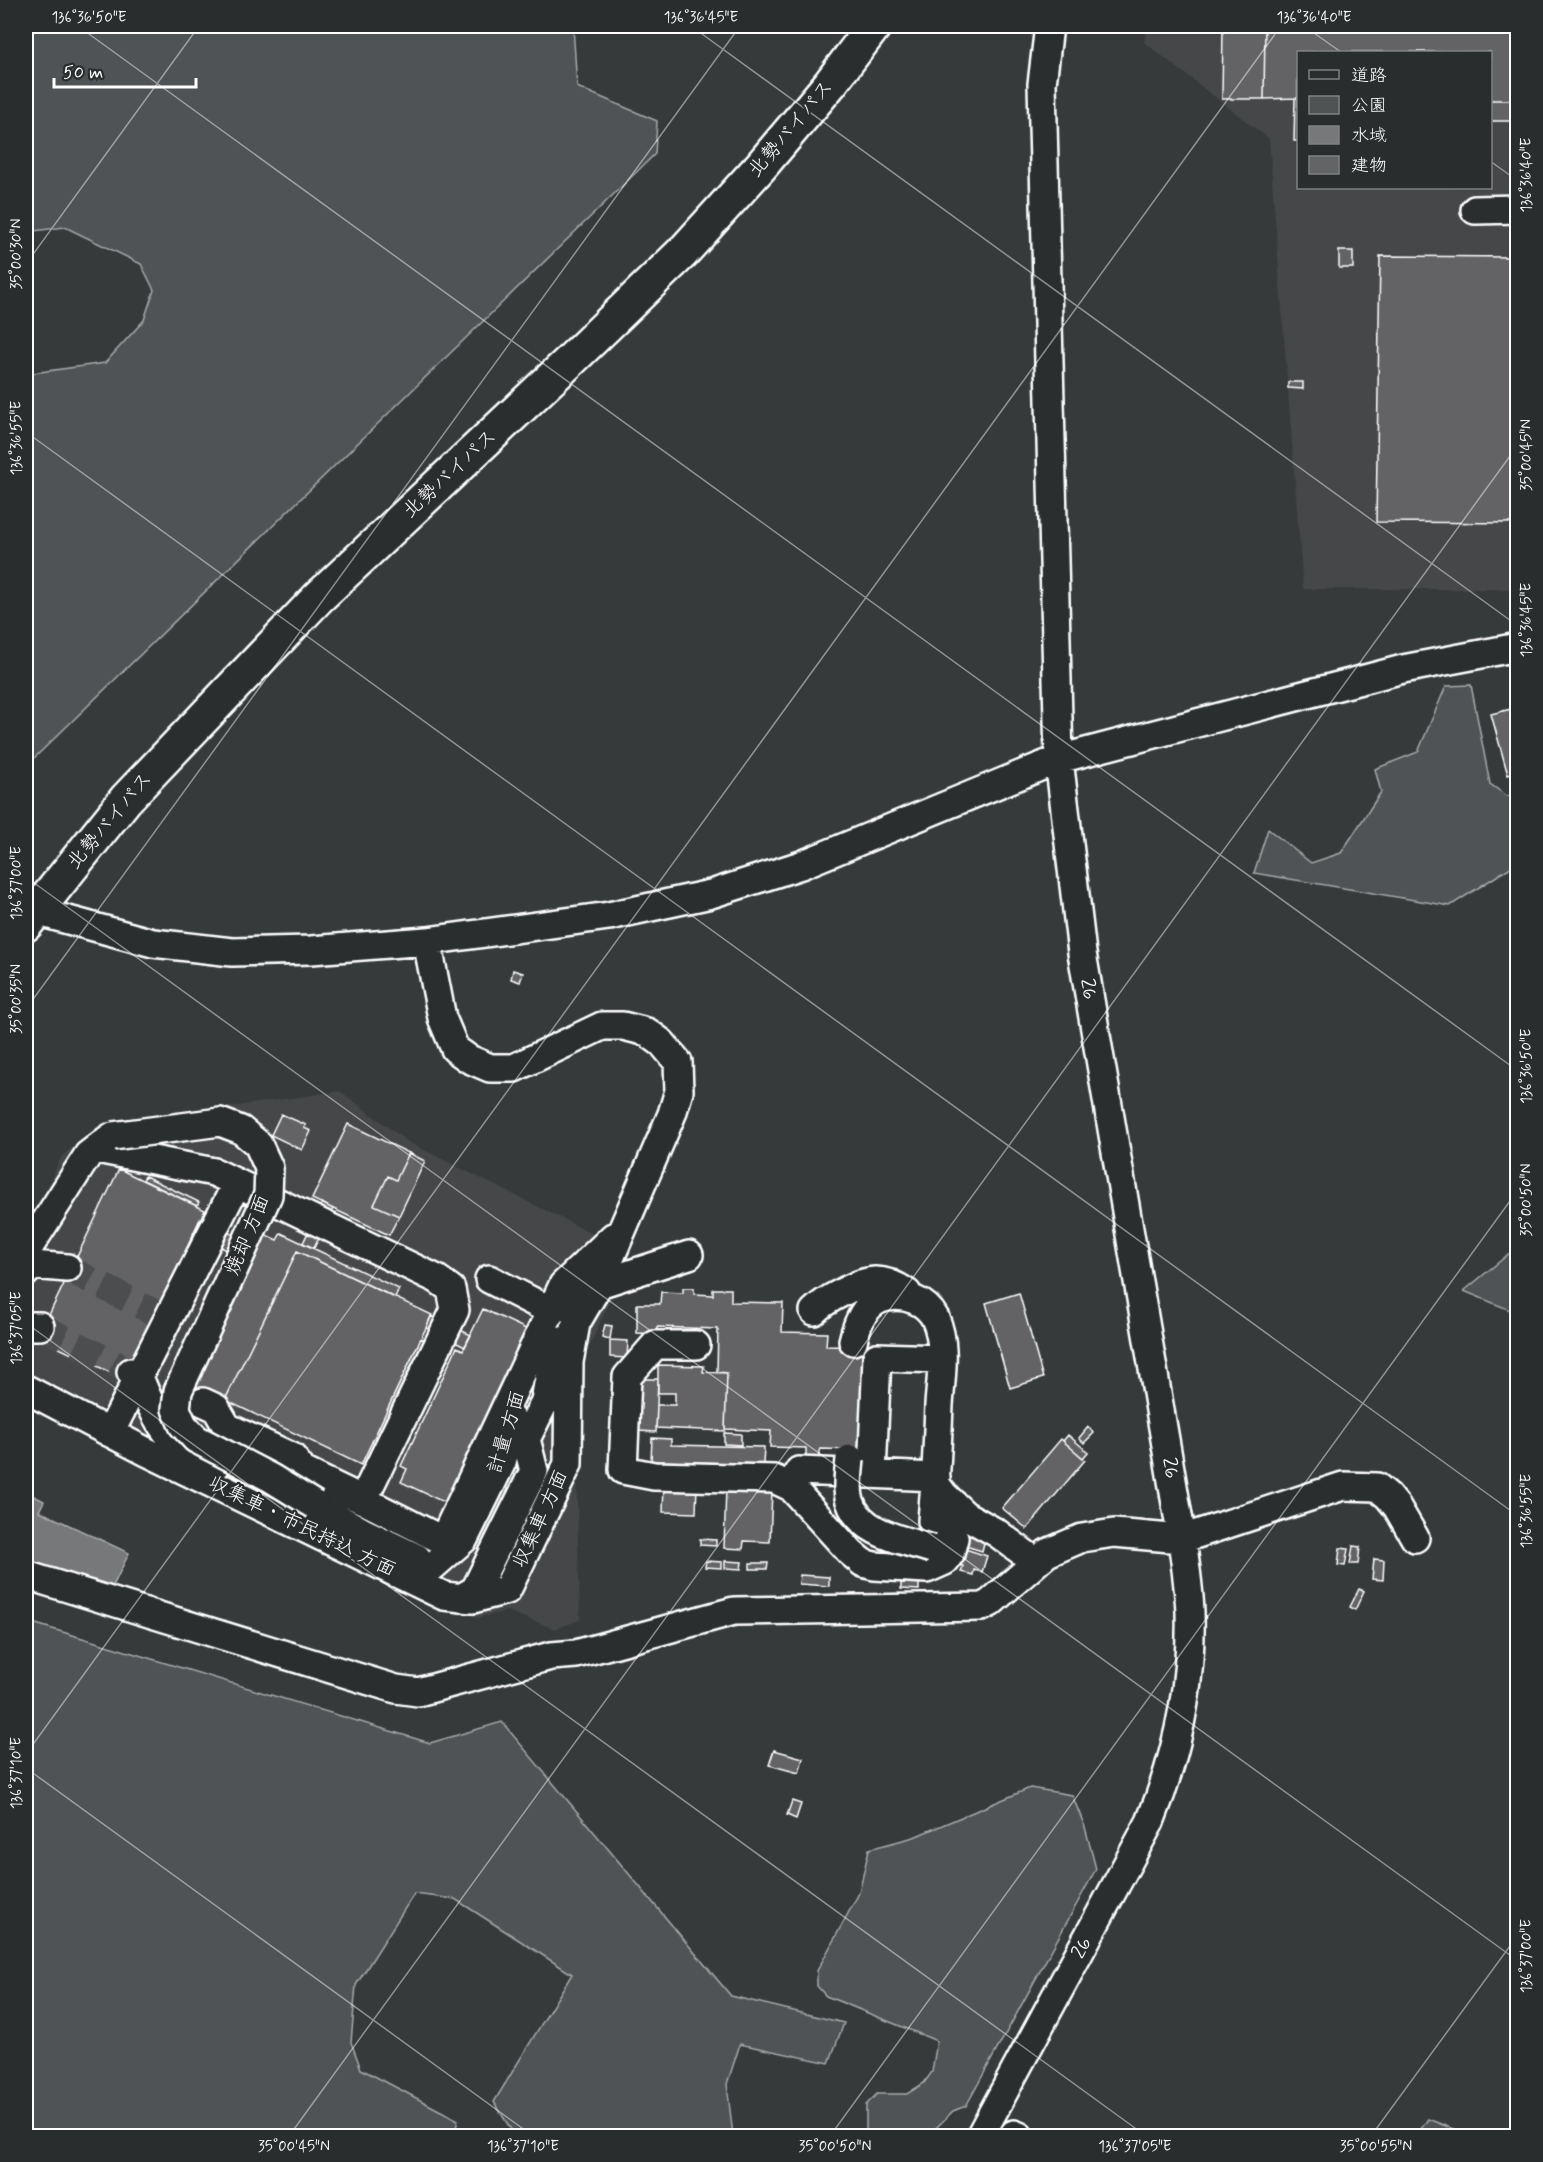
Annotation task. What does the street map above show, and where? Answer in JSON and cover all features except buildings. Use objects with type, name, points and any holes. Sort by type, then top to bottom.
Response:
[{"type":"highway","name":"北勢バイパス","points":[[29,913],[126,799],[318,598],[562,369],[682,252],[761,166],[830,84],[874,26]]},
{"type":"street","name":"26","points":[[980,2136],[1141,1838],[1165,1785],[1180,1722],[1189,1660],[1190,1611],[1182,1539],[1082,953],[1059,759],[1042,84],[1044,49],[1049,26]]},
{"type":"street","points":[[1475,210],[1518,209]]},
{"type":"street","points":[[29,913],[153,944],[232,952],[311,950],[427,941],[609,916],[711,894],[801,865],[1059,759],[1403,669],[1518,647]]},
{"type":"street","points":[[427,941],[442,1018],[454,1049],[469,1059],[490,1068],[514,1068],[602,1026],[623,1026],[647,1032],[662,1043],[678,1062],[679,1091],[672,1114],[599,1284],[576,1323],[556,1339],[545,1401],[526,1439],[534,1471],[475,1590],[461,1598]]},
{"type":"street","name":"焼却 方面","points":[[105,1142],[220,1122],[241,1130],[258,1144],[269,1168],[268,1195],[178,1391],[176,1409],[183,1425],[196,1439],[271,1478],[322,1514]]},
{"type":"street","points":[[26,1252],[88,1155],[105,1142],[214,1172],[437,1279],[451,1289],[454,1310],[363,1500]]},
{"type":"street","points":[[113,1427],[135,1375],[237,1183]]},
{"type":"street","points":[[135,1375],[154,1414],[172,1441],[200,1462],[322,1514],[405,1564],[432,1567],[563,1285],[622,1228]]},
{"type":"street","points":[[551,1311],[599,1284],[689,1255]]},
{"type":"street","points":[[26,1272],[32,1265],[67,1268]]},
{"type":"street","points":[[489,1279],[551,1311]]},
{"type":"street","points":[[813,1311],[821,1304],[861,1282],[886,1282],[898,1287],[925,1306],[934,1316],[939,1331],[942,1359],[932,1521],[954,1538],[941,1551]]},
{"type":"street","points":[[853,1341],[857,1324],[865,1311],[875,1302],[885,1297],[915,1299]]},
{"type":"street","name":"収集車 方面","points":[[461,1598],[473,1599],[507,1590],[568,1464],[569,1362],[576,1323]]},
{"type":"street","points":[[696,1345],[656,1345],[627,1377],[623,1470],[654,1476],[774,1479],[791,1487],[851,1553],[863,1563],[874,1566],[927,1569],[945,1561],[941,1551]]},
{"type":"street","points":[[872,1474],[877,1357],[942,1359]]},
{"type":"street","points":[[26,1370],[113,1427]]},
{"type":"street","points":[[26,1389],[113,1427]]},
{"type":"street","points":[[203,1401],[216,1408],[227,1427],[292,1457],[303,1471],[363,1500],[440,1550]]},
{"type":"street","name":"収集車・市民持込 方面","points":[[113,1427],[145,1451],[444,1596],[461,1598]]},
{"type":"street","points":[[850,1459],[849,1501],[856,1514],[879,1532],[941,1551]]},
{"type":"street","points":[[791,1487],[799,1471],[936,1480]]},
{"type":"street","points":[[936,1480],[944,1495],[965,1515],[997,1533],[1036,1562]]},
{"type":"street","points":[[26,1577],[396,1689],[418,1692],[551,1656],[576,1654],[734,1611],[982,1607],[990,1604],[1047,1552],[1082,1538],[1114,1533],[1182,1539],[1343,1486],[1377,1487],[1397,1507],[1415,1538]]},
{"type":"street","points":[[1013,2136],[1014,2134],[1019,2136]]},
{"type":"shaded area","points":[[1147,26],[1517,26],[1517,589],[1303,589],[1269,139],[1144,42]]},
{"type":"shaded area","points":[[340,1091],[408,1142],[631,1253],[574,1381],[580,1620],[555,1629],[507,1611],[477,1618],[26,1398],[26,1235],[61,1157],[84,1138],[112,1124]]},
{"type":"green space","points":[[26,26],[573,26],[577,87],[657,121],[655,154],[26,766],[26,374],[105,363],[144,320],[154,290],[141,264],[65,227],[26,232]]},
{"type":"green space","points":[[1471,685],[1490,784],[1507,796],[1517,793],[1517,863],[1450,906],[1254,873],[1268,829],[1311,863],[1341,853],[1381,792],[1375,769],[1418,752],[1446,686]]},
{"type":"green space","points":[[1517,1247],[1517,1313],[1464,1291]]},
{"type":"green space","points":[[26,1621],[430,1743],[502,1722],[731,1996],[844,2023],[829,2063],[740,2044],[727,2084],[733,2136],[515,2136],[494,2102],[572,1974],[455,1899],[414,1894],[356,1985],[351,2042],[361,2069],[458,2120],[454,2136],[26,2136]]},
{"type":"green space","points":[[1030,1788],[1072,1795],[1085,1827],[1096,1869],[966,2106],[953,2111],[928,2136],[866,2136],[866,2105],[877,2094],[907,2094],[924,2083],[932,2072],[937,2041],[826,1996],[817,1986],[817,1971],[859,1893],[869,1849],[914,1837]]},
{"type":"green space","points":[[1428,2119],[1471,2136],[1416,2136]]},
{"type":"water","points":[[26,1492],[44,1501],[39,1511],[129,1553],[113,1586],[26,1561]]},
{"type":"tunnel","points":[[67,1268],[159,1315]]},
{"type":"tunnel","points":[[40,1326],[131,1372]]}]
